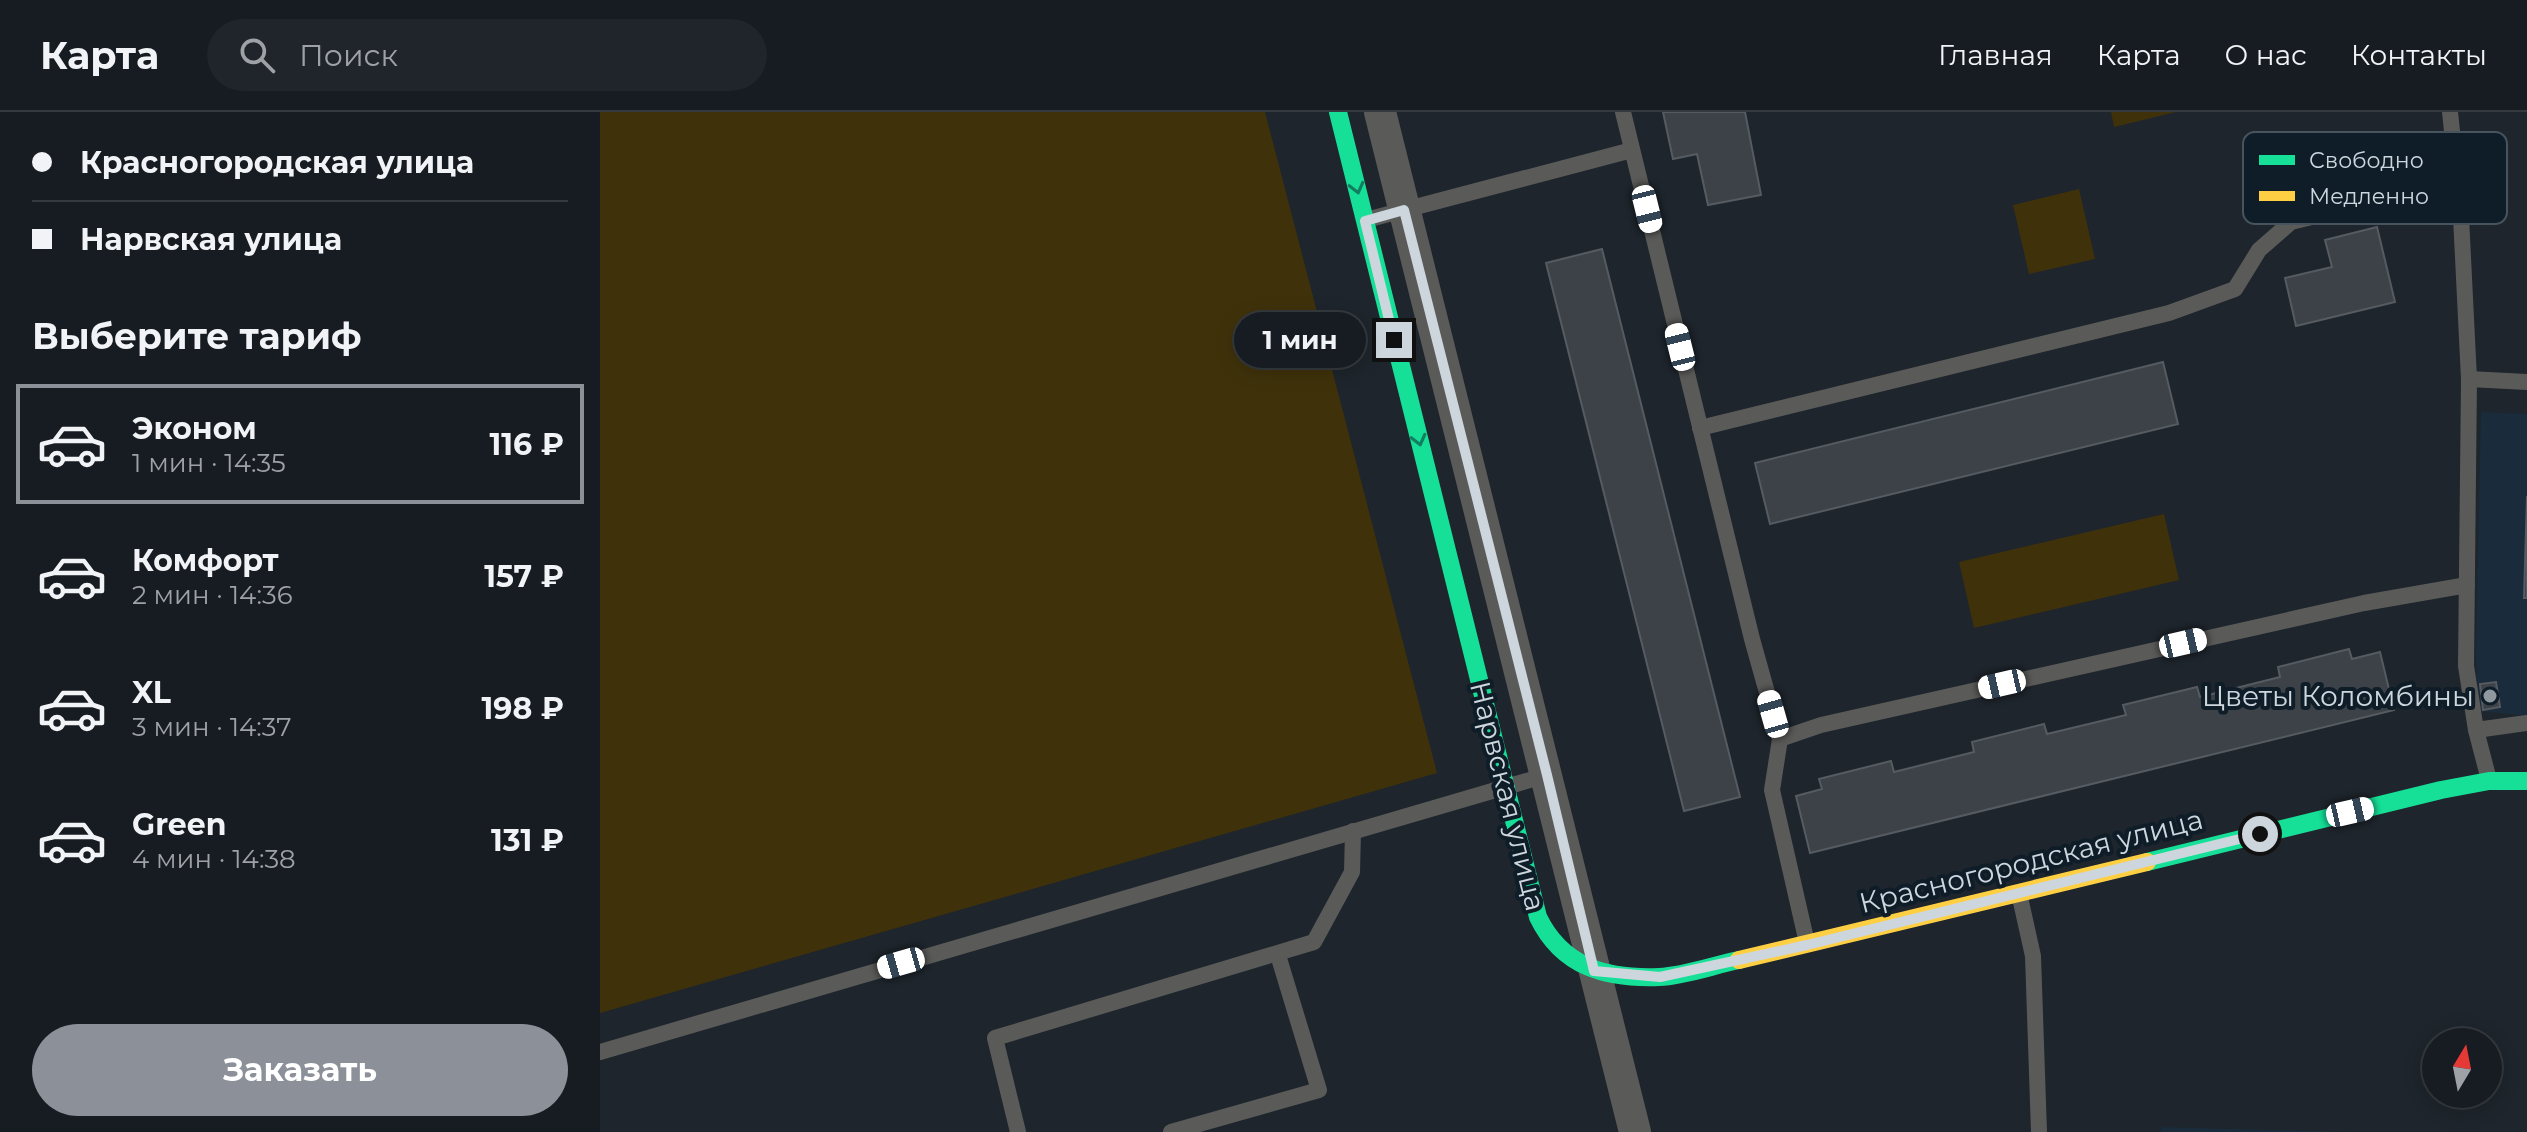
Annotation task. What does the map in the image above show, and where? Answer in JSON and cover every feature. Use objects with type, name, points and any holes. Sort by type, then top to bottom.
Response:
[{"type":"street","name":"Нарвская улица","points":[[1338,112],[1538,917],[1547,936],[1563,953],[1594,971]]},
{"type":"street","name":"Нарвская улица","points":[[1380,112],[1594,971]]},
{"type":"street","name":"Красногородская улица","points":[[1594,971],[1660,977],[1807,945],[2441,790],[2489,781],[2527,781]]},
{"type":"street","points":[[1594,971],[1635,1132]]},
{"type":"lane","points":[[1623,112],[1752,639],[1780,739],[1772,790],[1807,945]]},
{"type":"lane","points":[[2450,112],[2452,132]]},
{"type":"lane","points":[[1365,221],[1632,150]]},
{"type":"lane","points":[[1700,428],[2169,313],[2235,289],[2259,250],[2289,224]]},
{"type":"lane","points":[[2461,224],[2469,379],[2466,666],[2476,730],[2489,781]]},
{"type":"lane","points":[[2469,379],[2527,382]]},
{"type":"lane","points":[[1780,739],[1821,725],[2333,609],[2467,585]]},
{"type":"lane","points":[[2476,730],[2527,723]]},
{"type":"lane","points":[[600,1052],[1547,775]]},
{"type":"lane","points":[[1018,1132],[995,1038],[1314,942],[1352,872],[1353,831]]},
{"type":"lane","points":[[2018,892],[2033,956],[2039,1132]]},
{"type":"lane","points":[[1171,1132],[1319,1090],[1278,955]]},
{"type":"shaded area","points":[[600,112],[1265,112],[1437,773],[600,1013]]},
{"type":"shaded area","points":[[2111,112],[2176,112],[2114,127]]},
{"type":"shaded area","points":[[2079,189],[2095,259],[2029,274],[2013,205]]},
{"type":"shaded area","points":[[2481,412],[2527,414],[2527,716],[2479,711],[2476,654]]},
{"type":"shaded area","points":[[2164,514],[2179,580],[1974,628],[1959,562]]},
{"type":"shaded area","points":[[2161,1127],[2347,1132],[2161,1132]]},
{"type":"building","points":[[1663,112],[1745,112],[1761,195],[1708,205],[1697,154],[1673,159]]},
{"type":"building","points":[[2377,227],[2395,302],[2296,326],[2285,278],[2332,267],[2325,240]]},
{"type":"building","points":[[1602,249],[1740,797],[1684,811],[1546,263]]},
{"type":"building","points":[[2163,362],[2178,424],[1770,524],[1755,463]]},
{"type":"building","points":[[2527,496],[2527,598],[2524,598]]},
{"type":"building","points":[[2349,649],[2352,659],[2380,652],[2394,710],[1810,853],[1796,796],[1822,789],[1819,779],[1891,761],[1894,772],[1974,752],[1972,742],[2044,724],[2047,734],[2126,715],[2123,705],[2197,687],[2200,697],[2280,677],[2278,667]]},
{"type":"building","name":"Цветы Коломбины","points":[[2496,682],[2500,707],[2483,710],[2480,684]]},
{"type":"traffic: fast","points":[[1338,112],[1538,917],[1548,934],[1573,958],[1621,976],[1669,976],[1739,960]]},
{"type":"traffic: fast","points":[[2147,862],[2441,790],[2489,781],[2527,781]]},
{"type":"traffic: slow","points":[[1739,960],[2147,862]]},
{"type":"place","name":"Цветы Коломбины","points":[[2490,696]]},
{"type":"route","points":[[1394,340],[1365,221],[1404,210],[1594,971],[1660,977],[1807,945],[2260,834]]}]
